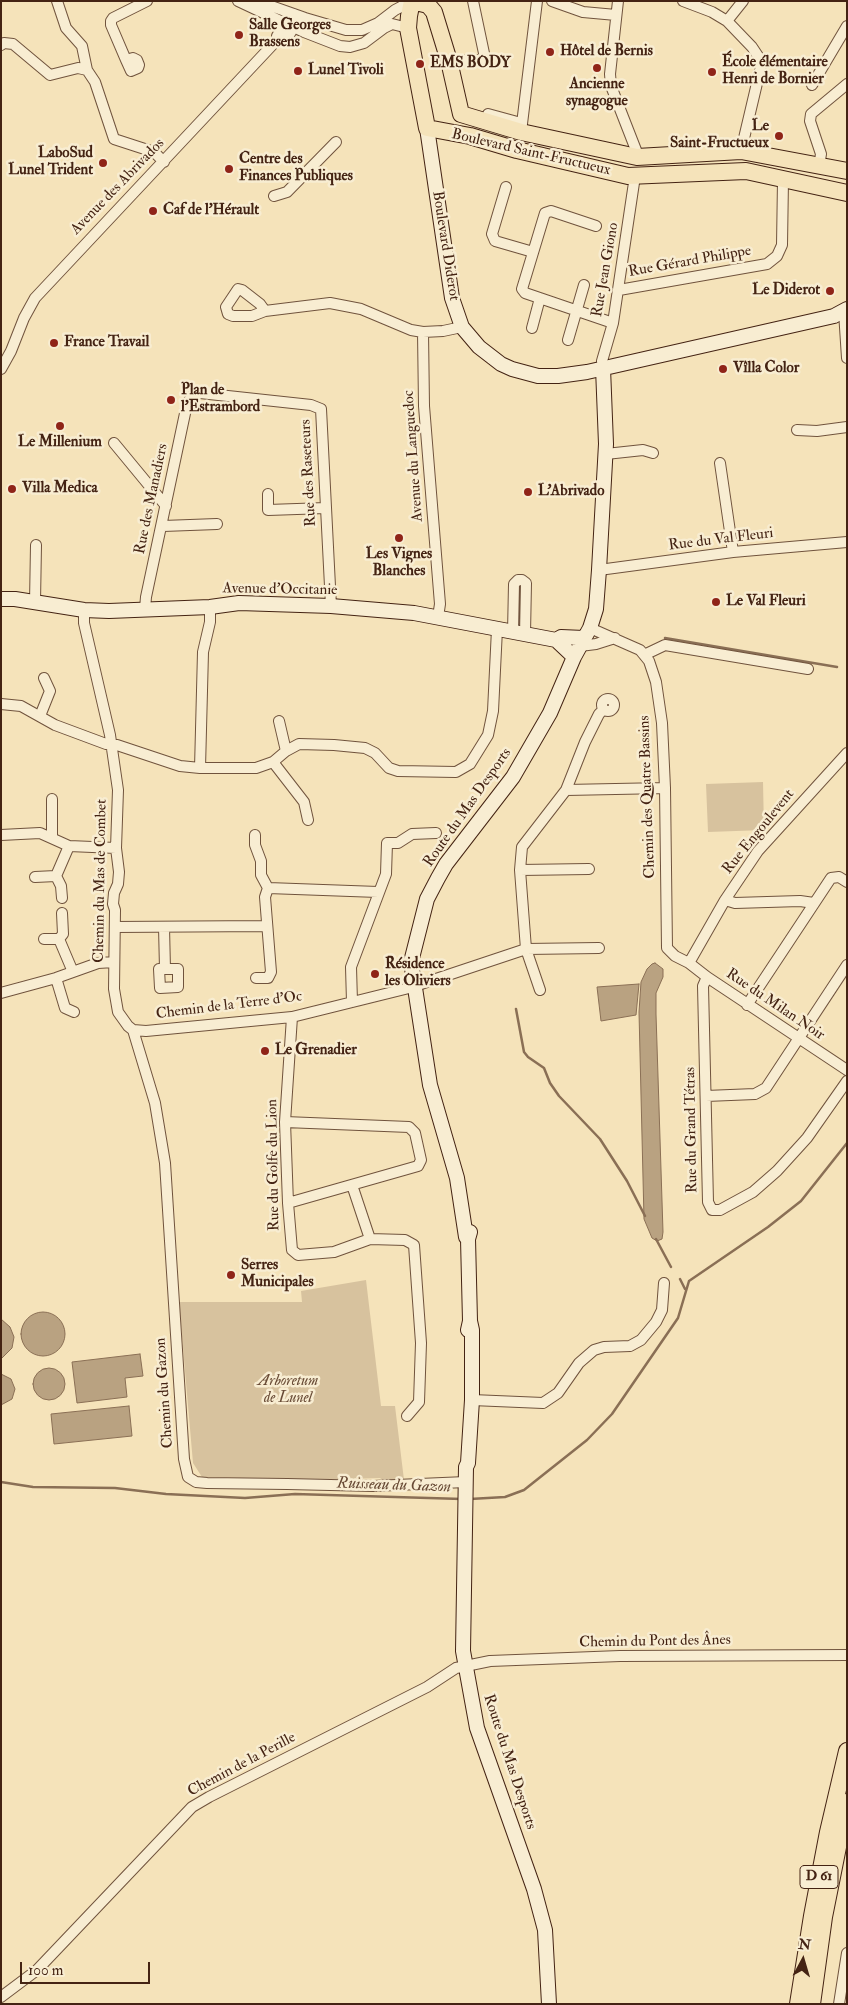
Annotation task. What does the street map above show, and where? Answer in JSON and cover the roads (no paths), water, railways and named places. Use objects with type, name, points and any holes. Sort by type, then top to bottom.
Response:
[{"type":"main road","name":"Boulevard Diderot","points":[[412,1],[408,28],[427,128]]},
{"type":"main road","points":[[412,1],[428,5],[434,12],[449,61]]},
{"type":"main road","name":"Boulevard Saint-Fructueux","points":[[449,61],[461,114],[637,157],[741,151],[847,171]]},
{"type":"main road","name":"Boulevard Saint-Fructueux","points":[[427,128],[470,136],[517,150],[636,176],[746,171],[847,193]]},
{"type":"main road","points":[[636,176],[637,157]]},
{"type":"main road","name":"D 61","points":[[798,2004],[828,1832],[847,1751]]},
{"type":"main road","name":"D 61","points":[[812,2004],[824,1917],[847,1802]]},
{"type":"street","points":[[57,1],[66,28],[82,46],[87,70],[95,82],[114,139],[154,152],[164,162]]},
{"type":"street","points":[[126,60],[111,21],[147,1]]},
{"type":"street","points":[[238,1],[340,46],[356,46],[364,43],[392,24],[408,28]]},
{"type":"street","points":[[257,1],[294,14],[306,13],[346,30],[362,30],[412,1]]},
{"type":"street","points":[[449,61],[483,60],[485,58],[473,1]]},
{"type":"street","points":[[521,128],[537,1]]},
{"type":"street","points":[[552,1],[583,12],[616,15]]},
{"type":"street","points":[[618,1],[610,74],[612,86],[637,157]]},
{"type":"street","points":[[683,1],[712,12],[727,21],[752,47],[762,62],[741,151]]},
{"type":"street","points":[[727,21],[743,1]]},
{"type":"street","points":[[290,25],[294,14]]},
{"type":"street","name":"Avenue des Abrivados","points":[[1,369],[11,351],[24,318],[36,298],[83,245],[164,162],[277,40],[290,35],[290,25]]},
{"type":"street","points":[[812,85],[847,28]]},
{"type":"street","points":[[329,41],[346,30]]},
{"type":"street","points":[[346,30],[356,46]]},
{"type":"street","points":[[1,46],[4,43],[13,44],[50,75],[78,68],[87,70]]},
{"type":"street","points":[[819,166],[821,154],[810,121],[811,114],[847,84]]},
{"type":"street","name":"Boulevard Diderot","points":[[427,128],[452,298],[462,327],[479,347],[501,364],[526,374],[558,376],[603,368],[834,316],[845,311]]},
{"type":"street","points":[[274,196],[287,192],[336,142]]},
{"type":"street","name":"Rue Jean Giono","points":[[603,368],[602,361],[613,323],[619,290],[636,176]]},
{"type":"street","name":"Rue Gérard Philippe","points":[[619,290],[767,264],[776,256],[782,245],[783,180]]},
{"type":"street","points":[[506,187],[492,234],[495,241],[533,252]]},
{"type":"street","points":[[596,226],[551,211],[545,213],[522,289],[525,293],[613,323]]},
{"type":"street","points":[[568,340],[584,285]]},
{"type":"street","points":[[532,328],[540,298]]},
{"type":"street","points":[[265,311],[330,303],[361,309],[402,327],[423,332],[444,331],[462,327]]},
{"type":"street","points":[[845,311],[847,358]]},
{"type":"street","name":"Avenue du Languedoc","points":[[423,332],[424,406],[440,604],[438,618]]},
{"type":"street","name":"Route du Mas Desports","points":[[548,2004],[545,1930],[534,1889],[477,1728],[463,1651],[466,1467],[463,1463],[462,1445],[468,1400],[472,1330],[470,1321],[466,1205],[468,1192],[437,1096],[428,1042],[424,1038],[411,962],[427,899],[446,864],[513,777],[550,713],[596,609],[606,454],[603,368]]},
{"type":"street","name":"Rue des Raseteurs","points":[[192,396],[200,393],[311,405],[321,410],[331,606]]},
{"type":"street","name":"Rue des Manadiers","points":[[145,609],[187,404],[192,396]]},
{"type":"street","points":[[797,430],[818,431],[847,427]]},
{"type":"street","points":[[114,443],[166,506]]},
{"type":"street","points":[[606,454],[642,450],[653,453]]},
{"type":"street","points":[[720,463],[733,552]]},
{"type":"street","points":[[268,494],[268,510],[326,508]]},
{"type":"street","points":[[162,526],[216,524]]},
{"type":"street","name":"Rue du Val Fleuri","points":[[599,570],[733,552],[847,542]]},
{"type":"street","points":[[35,602],[36,545]]},
{"type":"street","name":"Avenue d'Occitanie","points":[[1,599],[84,610],[210,607],[239,603],[331,606],[414,613],[556,640],[561,637],[582,642]]},
{"type":"street","points":[[200,768],[203,652],[210,622],[210,607]]},
{"type":"street","name":"Chemin du Mas de Combet","points":[[84,610],[84,623],[112,744],[118,790],[116,848],[119,872],[118,884],[114,893],[114,989],[118,1012],[133,1030]]},
{"type":"street","points":[[1,704],[21,706],[55,725],[180,766],[256,768],[273,762],[286,751],[299,744],[365,748],[375,753],[389,768],[398,772],[456,772],[470,764],[488,735],[493,711],[497,629]]},
{"type":"street","points":[[582,642],[615,638],[634,646],[644,655],[665,645],[808,669]]},
{"type":"street","points":[[556,640],[596,644],[615,638]]},
{"type":"street","name":"Chemin des Quatre Bassins","points":[[644,655],[653,669],[662,722],[665,788],[667,948],[675,956],[689,963]]},
{"type":"street","points":[[40,716],[50,691],[44,678]]},
{"type":"street","points":[[540,990],[526,949],[520,870],[522,847],[566,790],[585,742],[599,714],[603,710]]},
{"type":"street","points":[[279,721],[286,751]]},
{"type":"street","name":"Rue Engoulevent","points":[[689,963],[725,900],[758,851],[847,753]]},
{"type":"street","points":[[273,762],[304,802],[308,820]]},
{"type":"street","points":[[566,790],[665,788]]},
{"type":"street","points":[[52,799],[52,837]]},
{"type":"street","points":[[352,1002],[351,967],[386,874],[387,842],[398,842],[412,834],[436,833]]},
{"type":"street","points":[[1,835],[40,834],[52,837],[69,846],[116,848]]},
{"type":"street","points":[[255,835],[254,845],[262,861],[261,876],[268,888],[265,897],[271,972],[268,978],[256,978]]},
{"type":"street","points":[[62,898],[61,886],[56,876],[69,846]]},
{"type":"street","points":[[520,870],[589,869]]},
{"type":"street","points":[[35,877],[56,876]]},
{"type":"street","points":[[747,1005],[831,878],[839,877],[847,882]]},
{"type":"street","points":[[268,888],[378,892]]},
{"type":"street","points":[[725,900],[735,903],[800,901],[814,903]]},
{"type":"street","points":[[60,938],[63,934],[62,913]]},
{"type":"street","points":[[115,927],[267,926]]},
{"type":"street","points":[[164,927],[165,969]]},
{"type":"street","points":[[44,940],[60,938]]},
{"type":"street","points":[[60,938],[73,972]]},
{"type":"street","name":"Chemin de la Terre d'Oc","points":[[133,1030],[146,1031],[292,1016],[415,986],[526,949],[599,948]]},
{"type":"street","points":[[1,994],[56,978],[98,963],[114,962]]},
{"type":"street","name":"Rue du Milan Noir","points":[[689,963],[747,1005],[847,1070]]},
{"type":"street","points":[[706,1096],[755,1094],[766,1088],[847,965]]},
{"type":"street","name":"Rue du Grand Tétras","points":[[706,977],[702,986],[708,1202],[710,1208],[715,1211],[720,1210],[753,1192],[777,1171],[812,1130],[847,1081]]},
{"type":"street","points":[[56,978],[65,1008],[74,1012]]},
{"type":"street","name":"Rue du Golfe du Lion","points":[[292,1016],[285,1122],[292,1250],[298,1255],[334,1252],[370,1240],[405,1240],[414,1245],[421,1343],[419,1402],[408,1416]]},
{"type":"street","name":"Chemin du Gazon","points":[[133,1030],[155,1103],[165,1163],[184,1459],[188,1477],[191,1480],[202,1483],[466,1486]]},
{"type":"street","points":[[285,1122],[410,1127],[415,1133],[421,1160],[418,1166],[288,1203]]},
{"type":"street","points":[[352,1185],[370,1240]]},
{"type":"street","points":[[468,1400],[543,1403],[558,1392],[579,1363],[594,1350],[604,1347],[630,1346],[642,1340],[656,1322],[662,1310],[664,1283]]},
{"type":"street","name":"Chemin du Pont des Ânes","points":[[465,1665],[490,1661],[640,1655],[847,1656]]},
{"type":"street","name":"Chemin de la Perille","points":[[1,1997],[37,1970],[192,1808],[209,1796],[418,1691],[456,1668],[465,1665]]},
{"type":"street","points":[[839,2004],[847,1953]]},
{"type":"waterway","points":[[665,638],[837,667]]},
{"type":"waterway","points":[[516,1009],[524,1052],[544,1068],[550,1083],[559,1096],[600,1139],[627,1181],[645,1216]]},
{"type":"waterway","name":"Ruisseau du Gazon","points":[[470,1499],[505,1497],[524,1490],[587,1440],[612,1414],[678,1318],[689,1281],[768,1227],[801,1201],[847,1143]]},
{"type":"waterway","points":[[656,1239],[671,1267]]},
{"type":"waterway","points":[[680,1279],[685,1289]]},
{"type":"waterway","name":"Ruisseau du Gazon","points":[[1,1482],[33,1487],[115,1488],[166,1494],[245,1498],[295,1494],[462,1499]]},
{"type":"place","name":"Salle Georges Brassens","points":[[239,35]]},
{"type":"place","name":"Hôtel de Bernis","points":[[550,52]]},
{"type":"place","name":"EMS BODY","points":[[420,64]]},
{"type":"place","name":"Ancienne synagogue","points":[[597,68]]},
{"type":"place","name":"Lunel Tivoli","points":[[298,71]]},
{"type":"place","name":"École élémentaire Henri de Bornier","points":[[712,72]]},
{"type":"place","name":"Le Saint-Fructueux","points":[[779,136]]},
{"type":"place","name":"LaboSud Lunel Trident","points":[[103,163]]},
{"type":"place","name":"Centre des Finances Publiques","points":[[229,169]]},
{"type":"place","name":"Caf de l'Hérault","points":[[153,211]]},
{"type":"place","name":"Le Diderot","points":[[830,291]]},
{"type":"place","name":"France Travail","points":[[54,343]]},
{"type":"place","name":"Vîlla Color","points":[[723,369]]},
{"type":"place","name":"Plan de l'Estrambord","points":[[171,400]]},
{"type":"place","name":"Le Millenium","points":[[60,426]]},
{"type":"place","name":"Villa Medica","points":[[12,489]]},
{"type":"place","name":"L'Abrivado","points":[[528,492]]},
{"type":"place","name":"Les Vignes Blanches","points":[[399,538]]},
{"type":"place","name":"Le Val Fleuri","points":[[716,602]]},
{"type":"place","name":"Résidence les Oliviers","points":[[375,974]]},
{"type":"place","name":"Le Grenadier","points":[[265,1051]]},
{"type":"place","name":"Serres Municipales","points":[[231,1275]]},
{"type":"park label","name":"Arboretum de Lunel","points":[[288,1390]]}]
